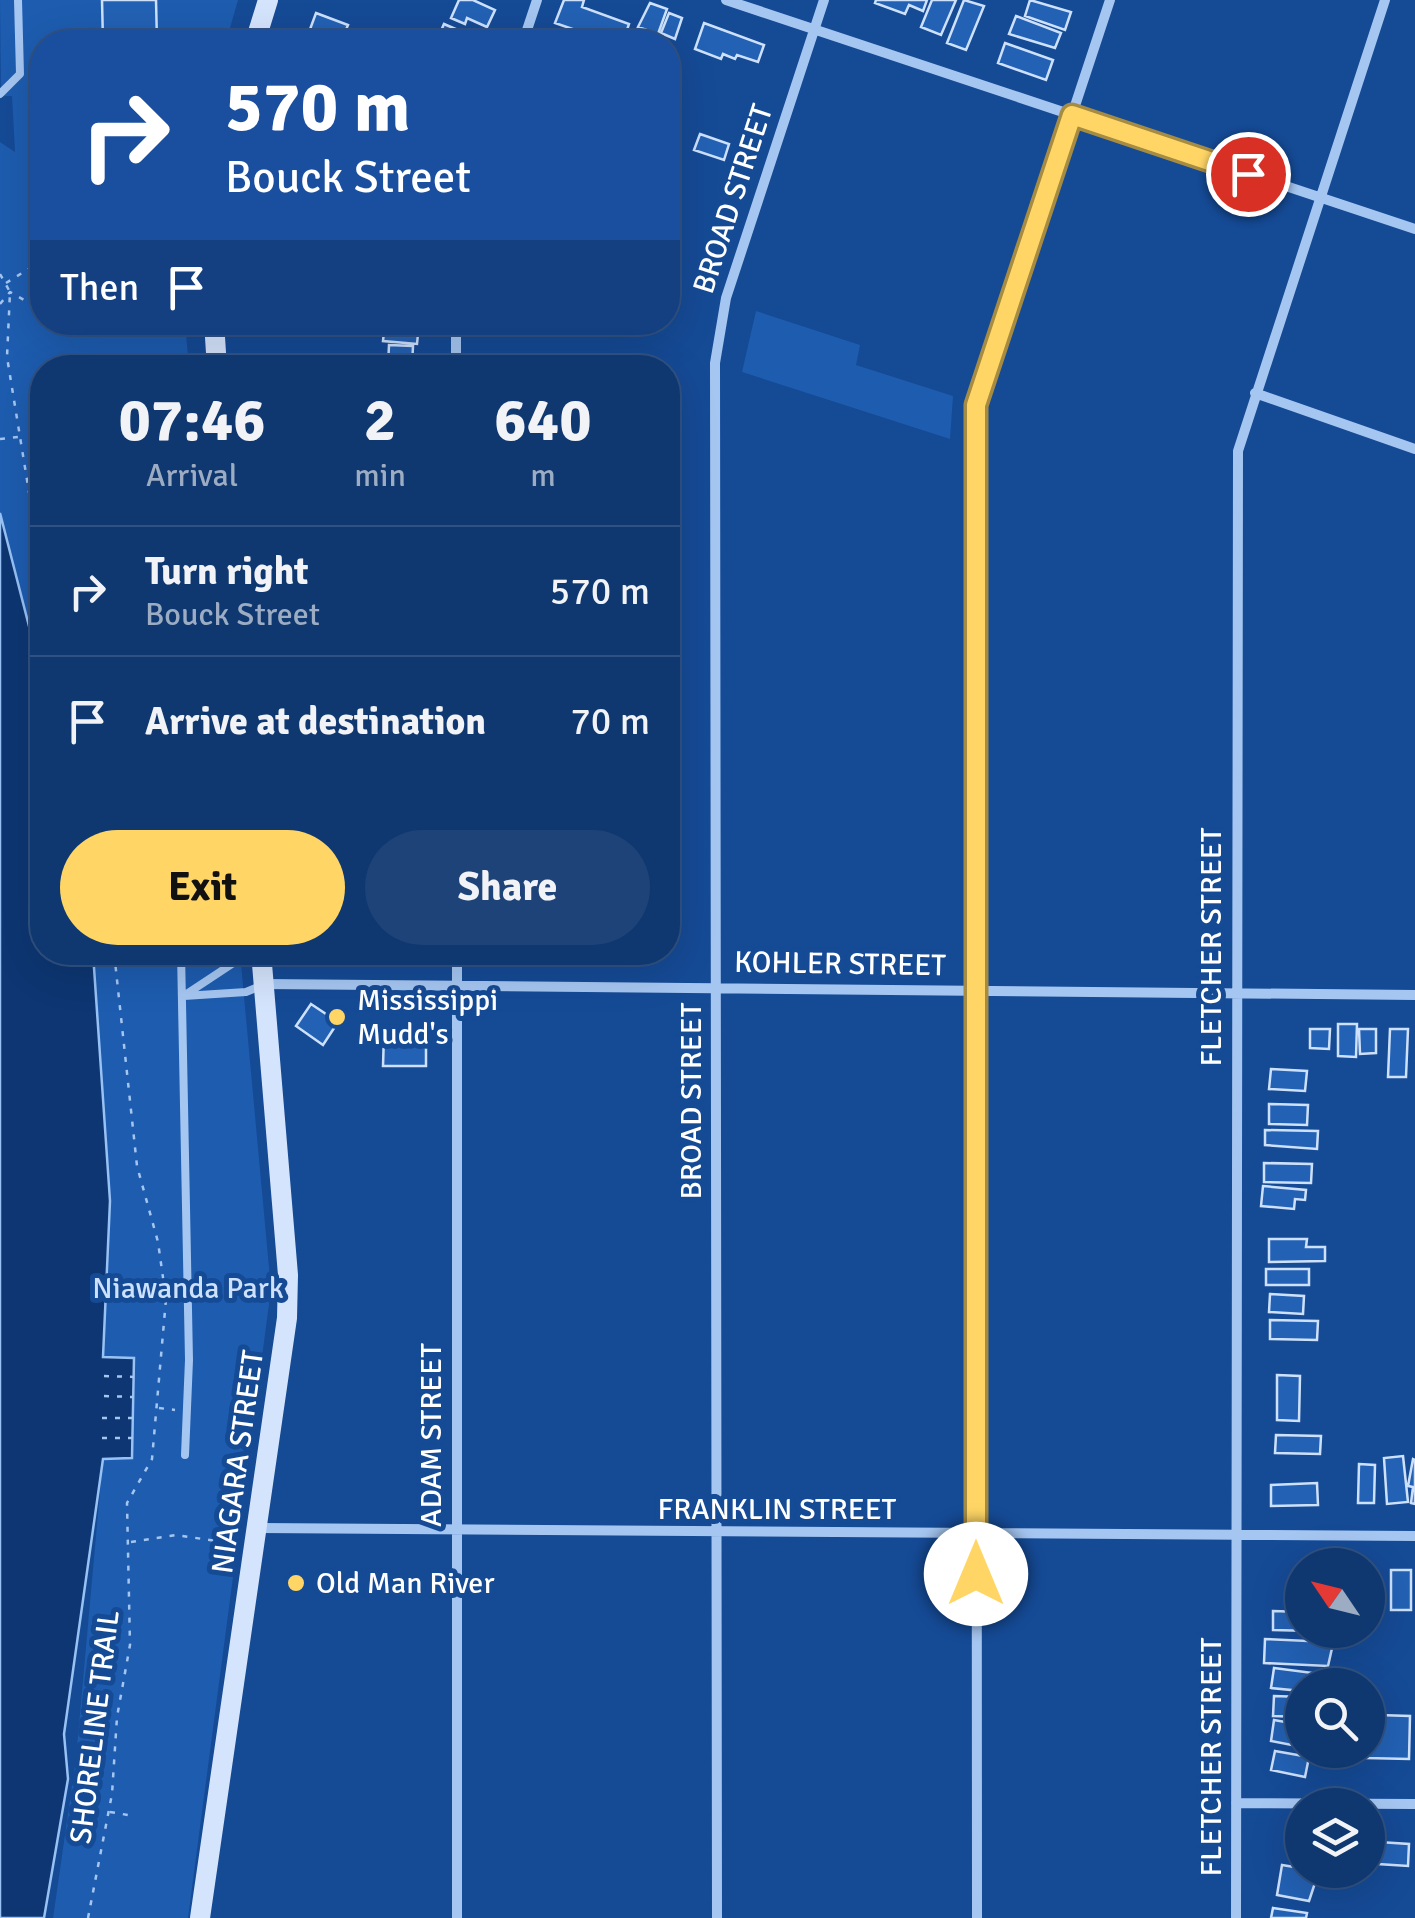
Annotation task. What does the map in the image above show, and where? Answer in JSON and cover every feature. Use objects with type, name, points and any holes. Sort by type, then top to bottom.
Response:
[{"type":"main road","points":[[259,30],[268,0]]},
{"type":"main road","name":"NIAGARA STREET","points":[[200,1918],[284,1356],[288,1290],[263,965]]},
{"type":"street","points":[[527,30],[537,0]]},
{"type":"street","points":[[726,0],[1415,230]]},
{"type":"street","name":"BROAD STREET","points":[[717,1918],[716,363],[726,298],[824,0]]},
{"type":"street","points":[[977,1918],[976,405],[1110,0]]},
{"type":"street","name":"FLETCHER STREET","points":[[1236,1918],[1238,451],[1385,0]]},
{"type":"street","points":[[1255,393],[1415,449]]},
{"type":"street","name":"ADAM STREET","points":[[457,965],[457,1918]]},
{"type":"street","name":"KOHLER STREET","points":[[265,984],[1415,995]]},
{"type":"street","name":"FRANKLIN STREET","points":[[259,1528],[976,1536],[1415,1536]]},
{"type":"street","points":[[1236,1803],[1415,1804]]},
{"type":"lane","points":[[0,94],[20,74],[18,0]]},
{"type":"lane","points":[[183,965],[186,1456]]},
{"type":"lane","points":[[184,996],[230,965]]},
{"type":"lane","points":[[184,996],[246,992],[265,984]]},
{"type":"path","points":[[6,283],[30,268]]},
{"type":"path","points":[[0,274],[10,292],[10,376],[30,498]]},
{"type":"path","points":[[0,304],[10,292]]},
{"type":"path","points":[[10,292],[30,303]]},
{"type":"path","points":[[0,318],[9,320]]},
{"type":"path","points":[[0,378],[10,376]]},
{"type":"path","points":[[0,439],[20,436]]},
{"type":"path","name":"SHORELINE TRAIL","points":[[88,1918],[109,1812],[116,1717],[130,1646],[129,1494],[150,1467],[165,1285],[137,1166],[115,965]]},
{"type":"path","points":[[104,1376],[134,1376]]},
{"type":"path","points":[[104,1396],[134,1397]]},
{"type":"path","points":[[156,1408],[187,1409]]},
{"type":"path","points":[[102,1418],[133,1418]]},
{"type":"path","points":[[102,1438],[132,1438]]},
{"type":"path","points":[[130,1542],[176,1535],[238,1544]]},
{"type":"path","points":[[109,1812],[128,1815]]},
{"type":"green space","points":[[0,0],[238,0],[229,30],[30,30],[30,335],[186,335],[188,355],[30,355],[30,630],[0,513],[0,142],[15,152],[12,96],[1,96]]},
{"type":"green space","points":[[756,311],[860,345],[856,365],[953,396],[950,439],[742,372]]},
{"type":"green space","name":"Niawanda Park","points":[[94,965],[241,965],[271,1289],[188,1918],[53,1918],[76,1758],[103,1458],[132,1457],[134,1358],[103,1357],[110,1201]]},
{"type":"shaded area","points":[[0,513],[30,630],[30,965],[94,965],[110,1201],[103,1357],[134,1358],[132,1458],[103,1459],[64,1734],[68,1779],[44,1918],[0,1918]]},
{"type":"building","points":[[102,0],[156,0],[157,30],[103,30]]},
{"type":"building","points":[[459,0],[473,0],[495,10],[487,27],[467,18],[465,24],[451,18]]},
{"type":"building","points":[[564,0],[584,0],[582,7],[629,24],[627,30],[575,30],[555,23]]},
{"type":"building","points":[[927,0],[923,11],[909,5],[905,14],[875,3]]},
{"type":"building","points":[[932,0],[956,0],[941,35],[921,27]]},
{"type":"building","points":[[964,0],[984,6],[966,50],[947,43]]},
{"type":"building","points":[[1030,0],[1071,12],[1065,30],[1025,16]]},
{"type":"building","points":[[650,3],[667,9],[659,30],[638,27]]},
{"type":"building","points":[[316,13],[348,25],[346,30],[310,30]]},
{"type":"building","points":[[669,13],[682,18],[678,30],[662,30]]},
{"type":"building","points":[[1016,16],[1061,33],[1055,48],[1009,34]]},
{"type":"building","points":[[704,23],[764,45],[758,62],[737,55],[735,59],[723,54],[721,59],[695,49]]},
{"type":"building","points":[[1005,43],[1053,60],[1046,80],[998,63]]},
{"type":"building","points":[[700,134],[729,144],[724,160],[694,150]]},
{"type":"building","points":[[384,335],[418,335],[417,344],[383,341]]},
{"type":"building","points":[[389,345],[413,346],[413,355],[389,355]]},
{"type":"building","points":[[311,1004],[338,1022],[323,1045],[296,1026]]},
{"type":"building","points":[[1338,1024],[1357,1024],[1356,1057],[1338,1056]]},
{"type":"building","points":[[1310,1029],[1330,1029],[1329,1049],[1310,1048]]},
{"type":"building","points":[[1359,1029],[1376,1029],[1376,1053],[1360,1054]]},
{"type":"building","points":[[1390,1029],[1408,1029],[1406,1077],[1388,1077]]},
{"type":"building","points":[[384,1034],[426,1034],[426,1066],[383,1066]]},
{"type":"building","points":[[1271,1069],[1307,1071],[1305,1091],[1269,1089]]},
{"type":"building","points":[[1269,1104],[1308,1105],[1307,1125],[1269,1124]]},
{"type":"building","points":[[1265,1130],[1318,1131],[1317,1149],[1265,1145]]},
{"type":"building","points":[[1264,1163],[1312,1164],[1311,1183],[1264,1182]]},
{"type":"building","points":[[1263,1186],[1306,1190],[1305,1200],[1295,1199],[1294,1209],[1261,1206]]},
{"type":"building","points":[[1269,1239],[1307,1239],[1306,1247],[1325,1247],[1325,1261],[1269,1262]]},
{"type":"building","points":[[1266,1269],[1309,1269],[1309,1285],[1266,1285]]},
{"type":"building","points":[[1270,1294],[1304,1296],[1303,1314],[1269,1312]]},
{"type":"building","points":[[1270,1320],[1318,1321],[1317,1340],[1270,1339]]},
{"type":"building","points":[[1277,1375],[1300,1376],[1299,1421],[1277,1420]]},
{"type":"building","points":[[1276,1435],[1321,1436],[1320,1454],[1275,1453]]},
{"type":"building","points":[[1403,1456],[1408,1502],[1387,1504],[1384,1458]]},
{"type":"building","points":[[1413,1459],[1415,1504],[1411,1503],[1413,1487],[1408,1486]]},
{"type":"building","points":[[1359,1464],[1375,1465],[1374,1503],[1358,1503]]},
{"type":"building","points":[[1317,1483],[1318,1505],[1271,1506],[1271,1485]]},
{"type":"building","points":[[1391,1570],[1411,1570],[1411,1610],[1391,1610]]},
{"type":"building","points":[[1273,1611],[1285,1611],[1285,1630],[1273,1630]]},
{"type":"building","points":[[1265,1639],[1285,1640],[1285,1648],[1332,1648],[1328,1666],[1264,1663]]},
{"type":"building","points":[[1274,1668],[1285,1669],[1285,1689],[1271,1688]]},
{"type":"building","points":[[1274,1696],[1285,1696],[1285,1716],[1273,1716]]},
{"type":"building","points":[[1385,1715],[1410,1716],[1409,1759],[1385,1758]]},
{"type":"building","points":[[1274,1720],[1285,1722],[1285,1744],[1271,1741]]},
{"type":"building","points":[[1275,1751],[1285,1753],[1285,1768],[1307,1768],[1305,1777],[1271,1770]]},
{"type":"building","points":[[1385,1842],[1409,1844],[1408,1866],[1385,1864]]},
{"type":"building","points":[[1282,1865],[1285,1888],[1313,1888],[1309,1901],[1277,1895]]},
{"type":"building","points":[[1273,1908],[1307,1913],[1306,1918],[1271,1918]]},
{"type":"place","name":"Mississippi Mudd's","points":[[337,1017]]},
{"type":"place","name":"Old Man River","points":[[296,1583]]},
{"type":"route","points":[[976,1574],[976,405],[1072,115],[1248,174]]}]
